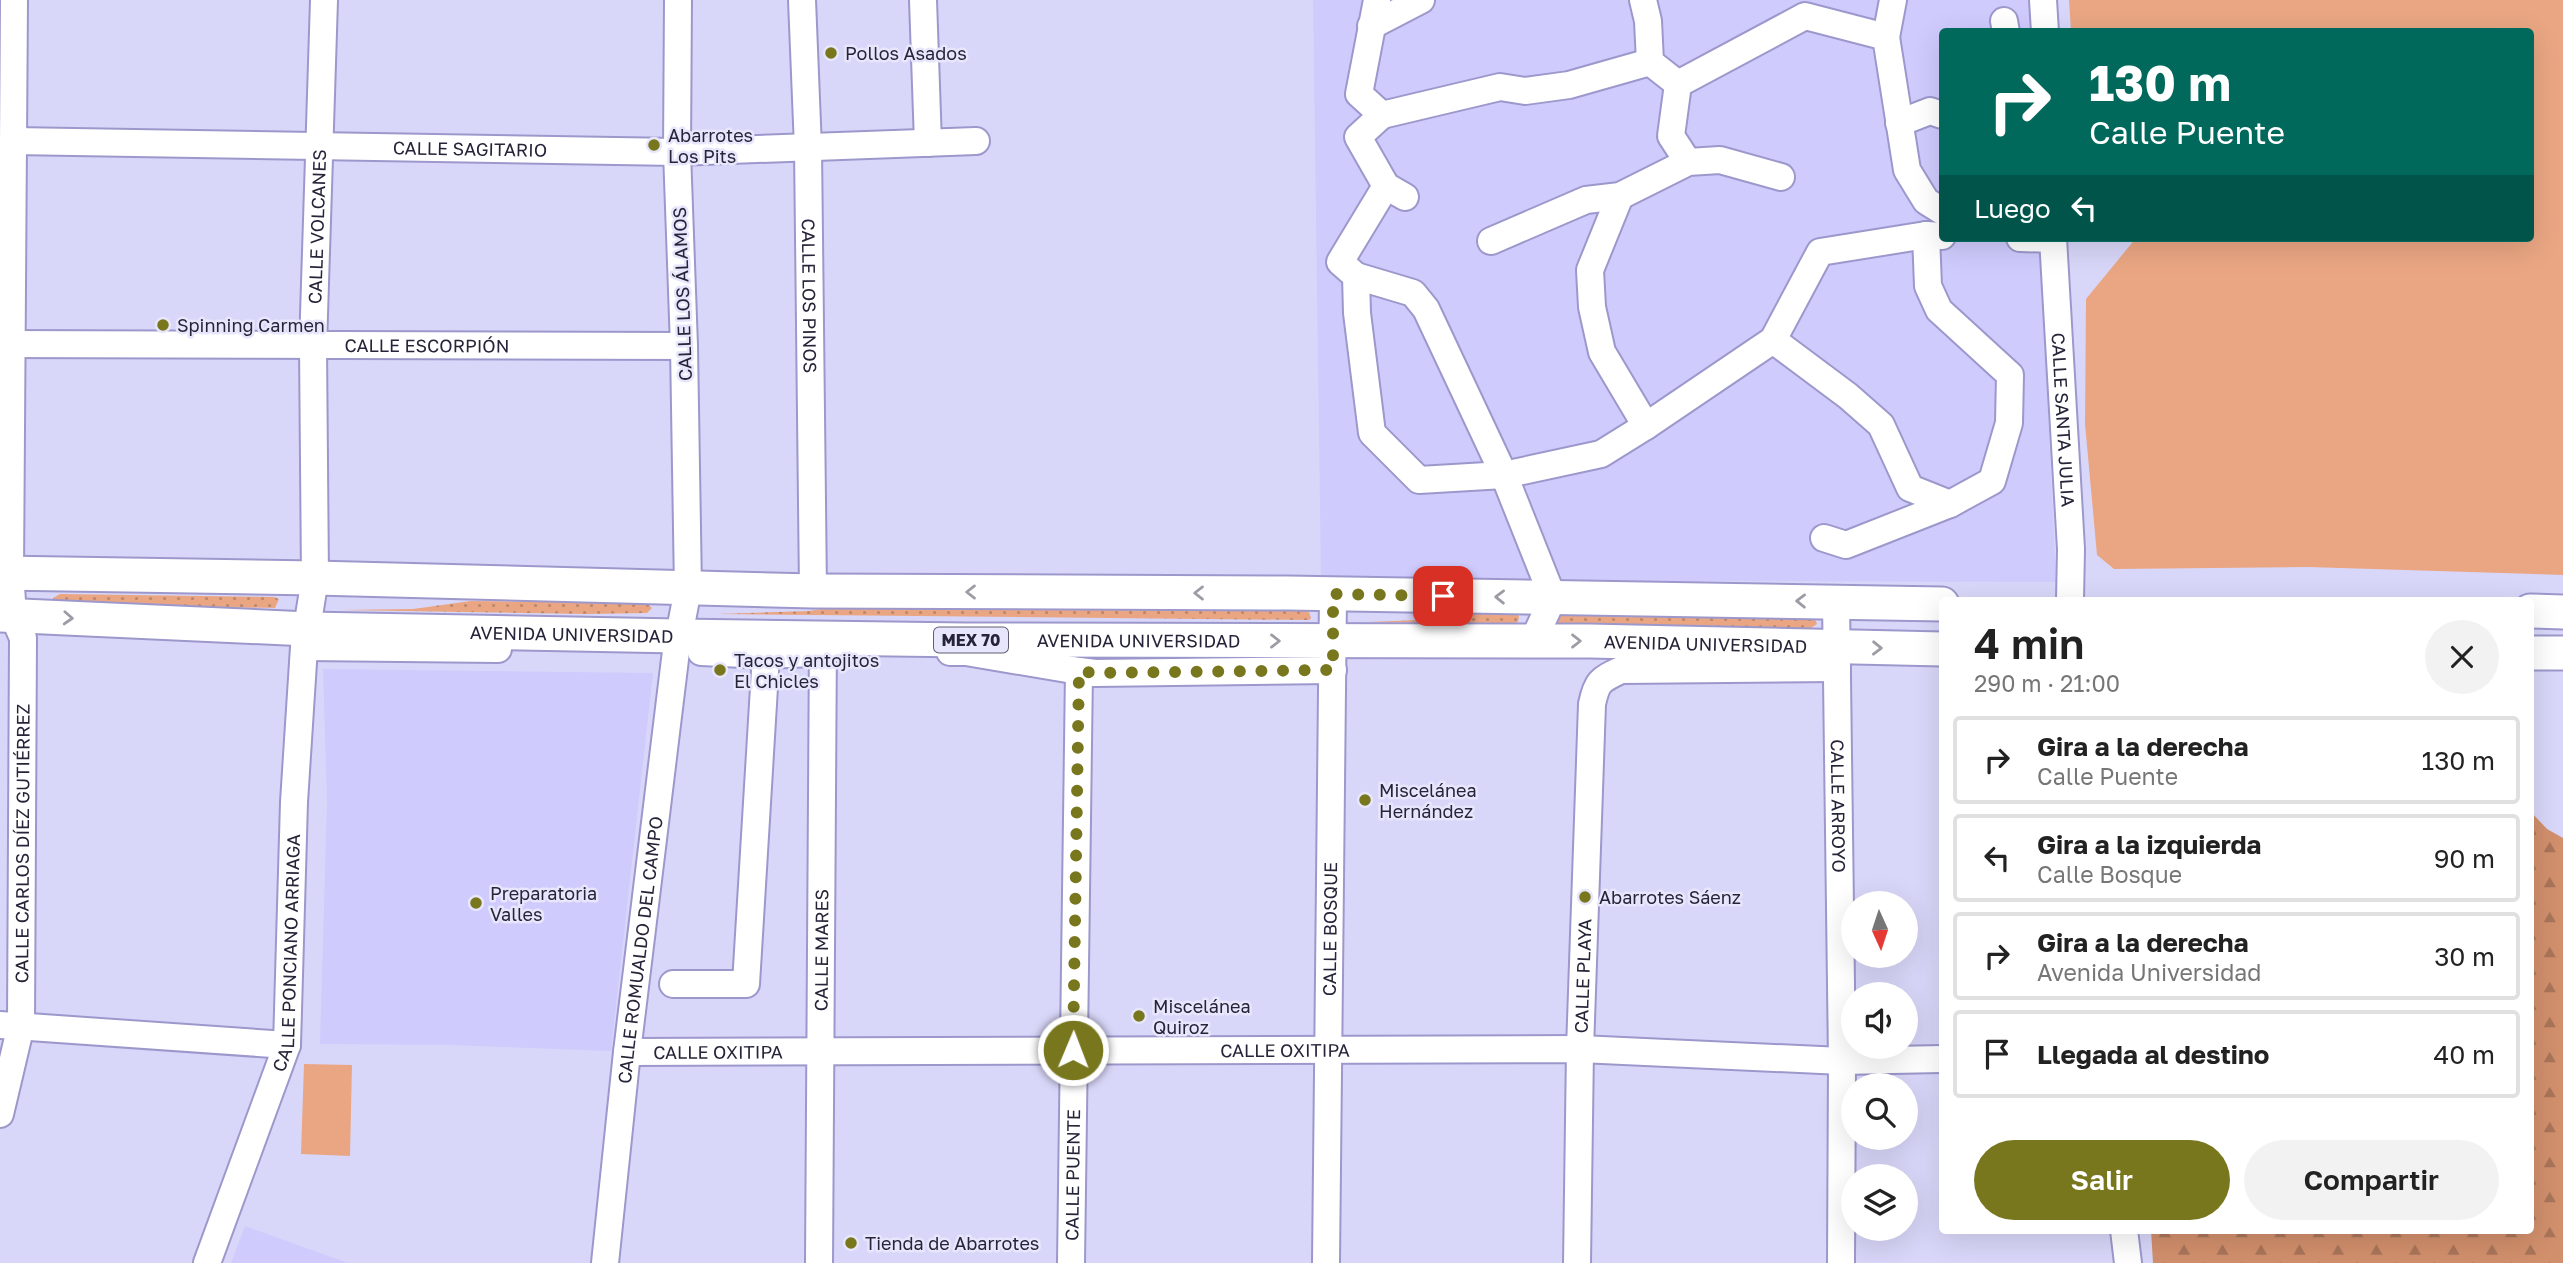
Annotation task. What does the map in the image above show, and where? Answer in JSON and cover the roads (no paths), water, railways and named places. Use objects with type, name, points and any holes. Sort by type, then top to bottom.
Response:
[{"type":"main road","points":[[5,573],[813,591],[1333,594],[1939,604]]},
{"type":"main road","points":[[2534,611],[2563,612]]},
{"type":"main road","name":"AVENIDA UNIVERSIDAD","points":[[9,626],[306,638],[1333,656],[1534,641],[1837,658],[1939,649]]},
{"type":"main road","points":[[2534,653],[2563,653]]},
{"type":"street","name":"CALLE CARLOS DÍEZ GUTIÉRREZ","points":[[0,1114],[10,1025],[5,345],[13,141],[14,0]]},
{"type":"street","name":"CALLE VOLCANES","points":[[315,578],[313,346],[324,0]]},
{"type":"street","name":"CALLE LOS ÁLAMOS","points":[[677,643],[688,589],[684,346],[677,152],[678,0]]},
{"type":"street","name":"CALLE LOS PINOS","points":[[802,0],[808,148],[813,591]]},
{"type":"street","points":[[923,0],[928,143]]},
{"type":"street","points":[[1377,0],[1359,94],[1382,115]]},
{"type":"street","points":[[1371,26],[1421,0]]},
{"type":"street","points":[[1643,0],[1648,21],[1650,62],[1678,84]]},
{"type":"street","points":[[1893,0],[1886,37],[1907,170],[1926,201],[1939,209]]},
{"type":"street","points":[[2043,0],[2045,28]]},
{"type":"street","points":[[1678,84],[1805,16],[1886,37]]},
{"type":"street","points":[[1534,641],[1553,598],[1504,475],[1426,309],[1413,293],[1356,276],[1340,262],[1395,192],[1358,137],[1382,115],[1500,87],[1525,90],[1569,85],[1650,62]]},
{"type":"street","points":[[1678,84],[1671,136],[1688,162]]},
{"type":"street","points":[[1899,123],[1930,111],[1939,114]]},
{"type":"street","name":"CALLE SAGITARIO","points":[[13,141],[677,152],[976,141]]},
{"type":"street","points":[[1491,241],[1586,200],[1620,195],[1688,162],[1720,160],[1781,177]]},
{"type":"street","points":[[1620,195],[1590,270],[1592,307],[1602,352],[1646,426]]},
{"type":"street","points":[[1356,276],[1357,313],[1372,433],[1419,480],[1504,475],[1601,454],[1773,340],[1819,252],[1934,236],[1928,286],[1939,310],[2010,375],[2008,423],[1992,481],[1950,504],[1846,545],[1824,538]]},
{"type":"street","name":"CALLE SANTA JULIA","points":[[2053,242],[2071,548],[2070,597]]},
{"type":"street","points":[[1773,340],[1848,396],[1881,425],[1910,488],[1950,504]]},
{"type":"street","name":"CALLE ESCORPIÓN","points":[[5,345],[684,346]]},
{"type":"street","name":"CALLE PONCIANO ARRIAGA","points":[[207,1263],[288,1045],[294,802],[306,638],[315,578]]},
{"type":"street","name":"CALLE BOSQUE","points":[[1326,1263],[1333,594]]},
{"type":"street","name":"CALLE ARROYO","points":[[1836,601],[1842,1061],[1841,1263]]},
{"type":"street","name":"CALLE ROMUALDO DEL CAMPO","points":[[605,1263],[627,1052],[677,643]]},
{"type":"street","points":[[823,645],[966,652],[1095,673],[1333,656]]},
{"type":"street","name":"CALLE MARES","points":[[820,1263],[823,645]]},
{"type":"street","points":[[673,984],[746,984],[766,646]]},
{"type":"street","name":"CALLE PLAYA","points":[[1577,1263],[1580,1049],[1592,704],[1595,689],[1601,680],[1621,670],[1837,658]]},
{"type":"street","name":"CALLE PUENTE","points":[[1071,1263],[1079,671]]},
{"type":"street","points":[[10,1025],[288,1045]]},
{"type":"street","name":"CALLE OXITIPA","points":[[627,1052],[1580,1049],[1842,1061],[1939,1059]]},
{"type":"street","points":[[2124,1234],[2128,1263]]},
{"type":"place","name":"Pollos Asados","points":[[831,53]]},
{"type":"place","name":"Abarrotes Los Pits","points":[[654,145]]},
{"type":"place","name":"Spinning Carmen","points":[[163,325]]},
{"type":"place","name":"Tacos y antojitos El Chicles","points":[[720,670]]},
{"type":"place","name":"Miscelánea Hernández","points":[[1365,800]]},
{"type":"place","name":"Abarrotes Sáenz","points":[[1585,897]]},
{"type":"place","name":"Preparatoria Valles","points":[[476,903]]},
{"type":"place","name":"Miscelánea Quiroz","points":[[1139,1016]]},
{"type":"place","name":"Tienda de Abarrotes","points":[[851,1243]]}]
